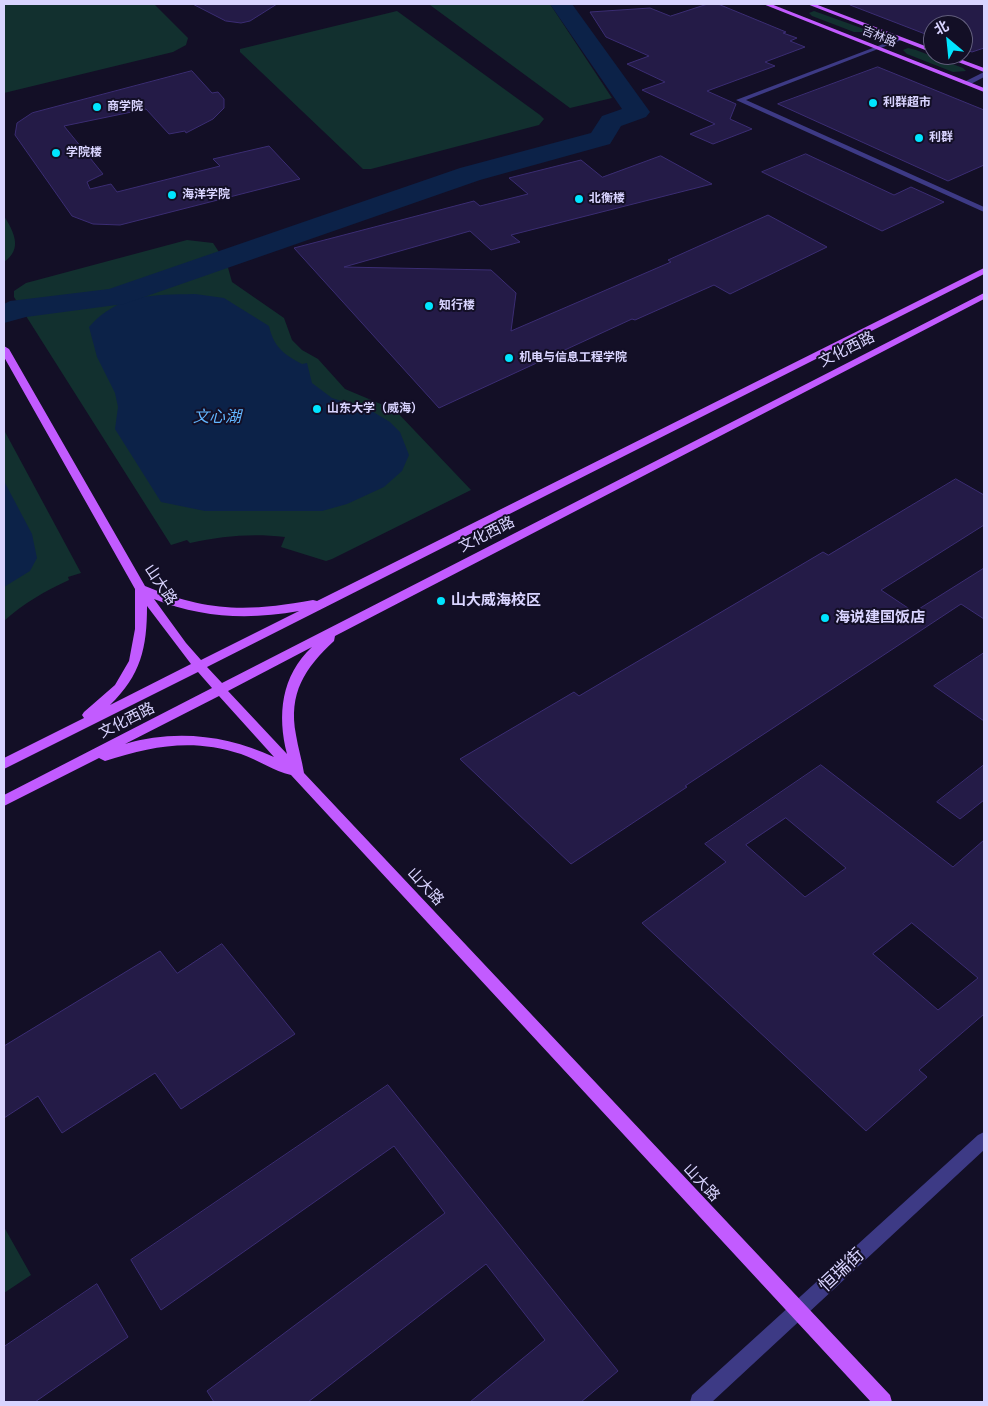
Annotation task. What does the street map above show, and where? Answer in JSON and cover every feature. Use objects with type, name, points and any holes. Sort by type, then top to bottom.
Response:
[{"type":"main road","name":"吉林路","points":[[766,4],[984,90]]},
{"type":"main road","name":"吉林路","points":[[810,4],[923,47]]},
{"type":"main road","points":[[970,65],[984,70]]},
{"type":"main road","name":"文化西路","points":[[4,764],[984,271]]},
{"type":"main road","name":"文化西路","points":[[4,801],[984,296]]},
{"type":"main road","name":"山大路","points":[[4,349],[142,589],[220,690],[883,1402]]},
{"type":"main road","points":[[33,749],[99,707],[124,684],[139,651],[142,589],[172,603],[202,611],[243,614],[275,611],[330,600]]},
{"type":"main road","points":[[299,775],[290,745],[287,720],[287,703],[298,672],[328,639],[359,618]]},
{"type":"main road","points":[[46,779],[115,752],[144,744],[177,739],[204,740],[243,749],[299,775]]},
{"type":"street","points":[[901,39],[740,100],[984,210]]},
{"type":"street","points":[[966,83],[984,74]]},
{"type":"street","name":"恒瑞街","points":[[699,1402],[984,1140]]},
{"type":"green space","points":[[4,4],[154,4],[188,38],[186,45],[173,52],[4,93]]},
{"type":"green space","points":[[550,4],[612,98],[570,108],[430,5]]},
{"type":"green space","points":[[397,11],[544,119],[539,125],[371,169],[363,169],[240,52],[240,49]]},
{"type":"green space","points":[[814,11],[864,29],[866,32],[854,32],[812,16],[809,13]]},
{"type":"green space","points":[[908,48],[923,53],[923,60],[907,54],[903,50]]},
{"type":"green space","points":[[935,65],[955,65],[966,71],[953,72]]},
{"type":"green space","points":[[4,216],[11,228],[15,246],[10,257],[4,262]]},
{"type":"green space","points":[[187,240],[213,243],[227,264],[232,282],[284,318],[292,340],[302,350],[318,359],[345,389],[395,410],[471,490],[326,561],[281,547],[285,537],[237,536],[190,543],[187,540],[171,545],[14,297],[14,291],[26,283]]},
{"type":"green space","points":[[4,430],[81,573],[68,577],[69,580],[35,598],[4,621]]},
{"type":"green space","points":[[4,1227],[31,1275],[4,1293]]},
{"type":"water","name":"文心湖","points":[[195,294],[224,298],[269,326],[274,340],[281,349],[302,364],[307,363],[312,383],[332,398],[370,410],[390,422],[400,432],[409,455],[402,471],[384,487],[347,504],[322,511],[205,511],[161,502],[115,429],[118,407],[115,393],[97,357],[89,327],[100,316],[125,302],[151,296]]},
{"type":"water","points":[[4,481],[32,534],[37,558],[30,571],[4,587]]},
{"type":"building","points":[[193,4],[277,4],[250,21],[241,23],[226,21]]},
{"type":"building","points":[[708,4],[718,4],[786,32],[783,33],[797,38],[790,41],[805,47],[765,62],[775,66],[707,91],[736,104],[730,119],[752,129],[713,144],[690,134],[715,124],[642,90],[665,82],[627,64],[649,56],[606,37],[590,12],[650,8],[670,16]]},
{"type":"building","points":[[984,4],[984,48],[973,52],[973,15],[923,15],[923,33],[850,5]]},
{"type":"building","name":"利群","points":[[878,67],[984,110],[984,165],[948,181],[778,104]]},
{"type":"building","name":"学院楼","points":[[192,71],[212,93],[218,92],[224,99],[224,108],[213,119],[186,133],[185,131],[169,134],[146,109],[64,126],[103,174],[87,182],[90,189],[111,184],[117,192],[220,166],[213,159],[269,146],[300,179],[120,225],[93,224],[72,216],[15,135],[17,123],[32,113]]},
{"type":"building","points":[[806,154],[894,195],[911,187],[944,202],[882,231],[762,172]]},
{"type":"building","points":[[661,156],[712,184],[511,235],[520,242],[491,250],[470,231],[344,267],[491,270],[516,293],[511,331],[671,262],[668,260],[768,215],[827,247],[730,294],[714,285],[635,320],[632,319],[439,408],[294,248],[474,201],[480,206],[528,194],[509,178],[581,160],[602,177]]},
{"type":"building","points":[[956,479],[984,495],[984,525],[881,590],[914,612],[984,568],[984,619],[961,604],[685,786],[687,787],[571,864],[460,759],[574,692],[579,696],[823,552],[828,555]]},
{"type":"building","points":[[984,653],[984,721],[934,686]]},
{"type":"building","points":[[821,765],[953,867],[984,840],[984,1014],[919,1070],[927,1077],[866,1131],[642,923],[726,862],[705,844]],"holes":[[[786,818],[846,868],[805,897],[746,845]],[[912,923],[978,978],[938,1010],[873,954]]]},
{"type":"building","points":[[984,765],[984,800],[960,819],[937,802]]},
{"type":"building","points":[[222,944],[295,1034],[181,1109],[155,1073],[62,1133],[38,1096],[4,1118],[4,1046],[160,951],[177,973]]},
{"type":"building","points":[[388,1085],[618,1371],[581,1402],[470,1402],[545,1340],[486,1264],[308,1402],[214,1402],[207,1391],[445,1213],[394,1146],[161,1310],[131,1260]]},
{"type":"building","points":[[97,1284],[128,1337],[35,1402],[4,1402],[4,1347]]},
{"type":"waterway","points":[[4,314],[21,308],[113,298],[470,174],[601,138],[611,121],[637,112],[561,4]]},
{"type":"place","name":"利群超市","points":[[873,103]]},
{"type":"place","name":"商学院","points":[[97,107]]},
{"type":"place","name":"利群","points":[[919,138]]},
{"type":"place","name":"学院楼","points":[[56,153]]},
{"type":"place","name":"海洋学院","points":[[172,195]]},
{"type":"place","name":"北衡楼","points":[[579,199]]},
{"type":"place","name":"知行楼","points":[[429,306]]},
{"type":"place","name":"机电与信息工程学院","points":[[509,358]]},
{"type":"place","name":"山东大学（威海）","points":[[317,409]]},
{"type":"place","name":"山大威海校区","points":[[441,601]]},
{"type":"place","name":"海说建国饭店","points":[[825,618]]}]
